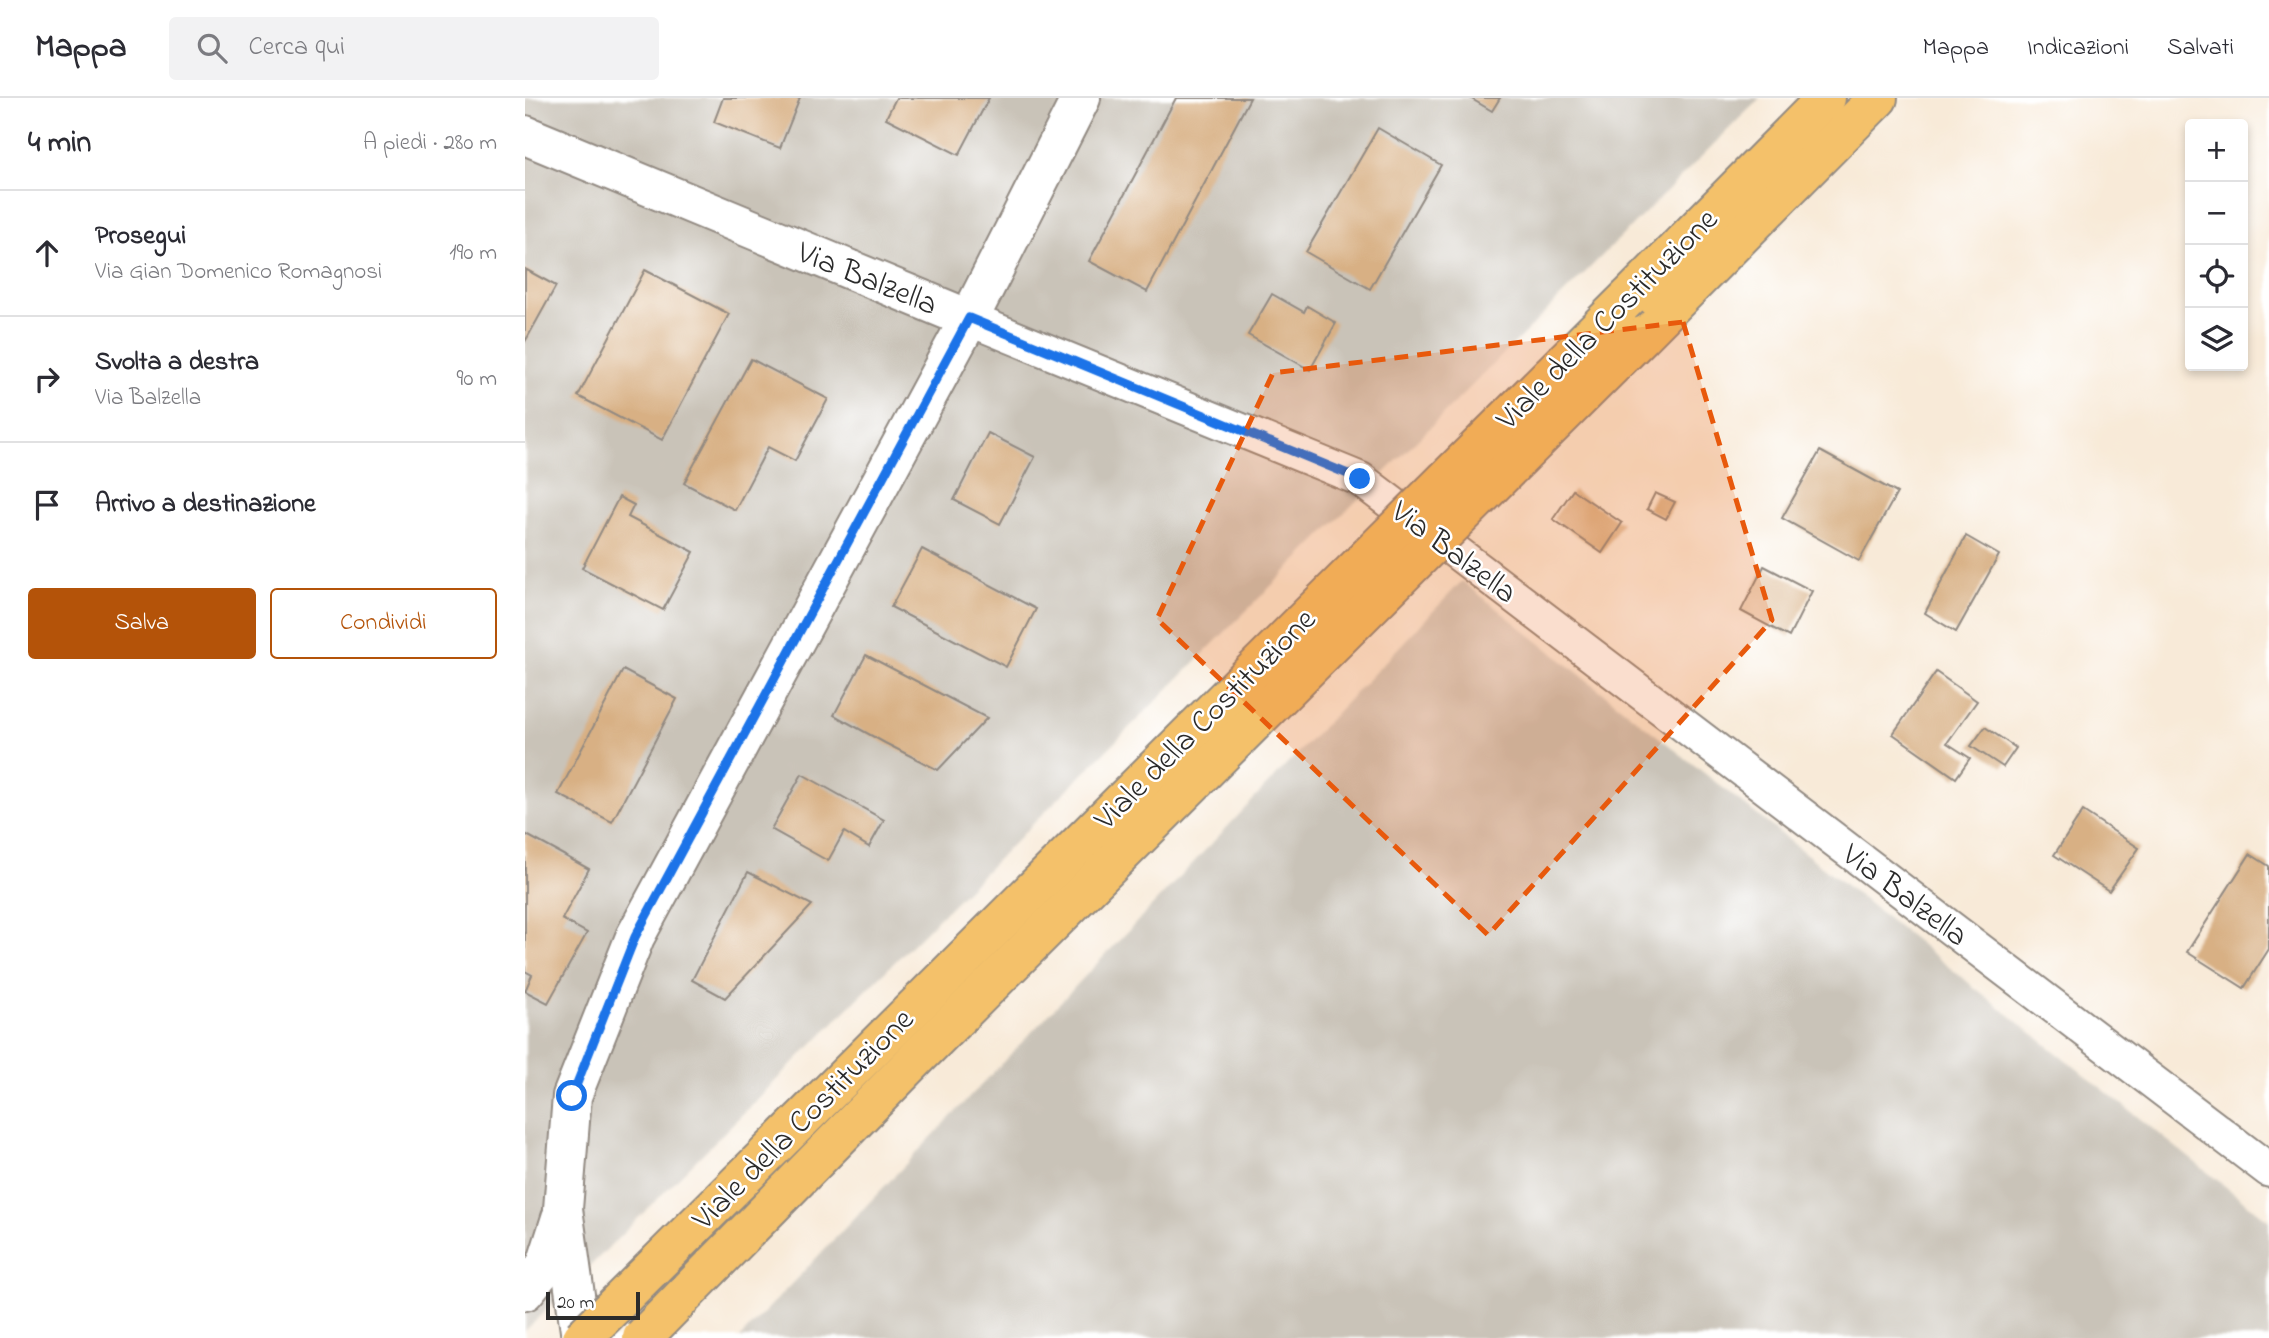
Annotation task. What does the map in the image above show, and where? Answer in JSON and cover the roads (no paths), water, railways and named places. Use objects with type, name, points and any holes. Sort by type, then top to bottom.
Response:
[{"type":"highway","name":"Viale della Costituzione","points":[[581,1338],[1826,98]]},
{"type":"highway","name":"Viale della Costituzione","points":[[642,1338],[929,1046],[1878,98]]},
{"type":"street","points":[[525,1291],[546,1265],[563,1209],[572,1096],[635,937],[969,318],[1081,98]]},
{"type":"street","name":"Via Balzella","points":[[525,135],[1360,479],[2269,1170]]},
{"type":"street","points":[[563,1209],[581,1338]]}]
